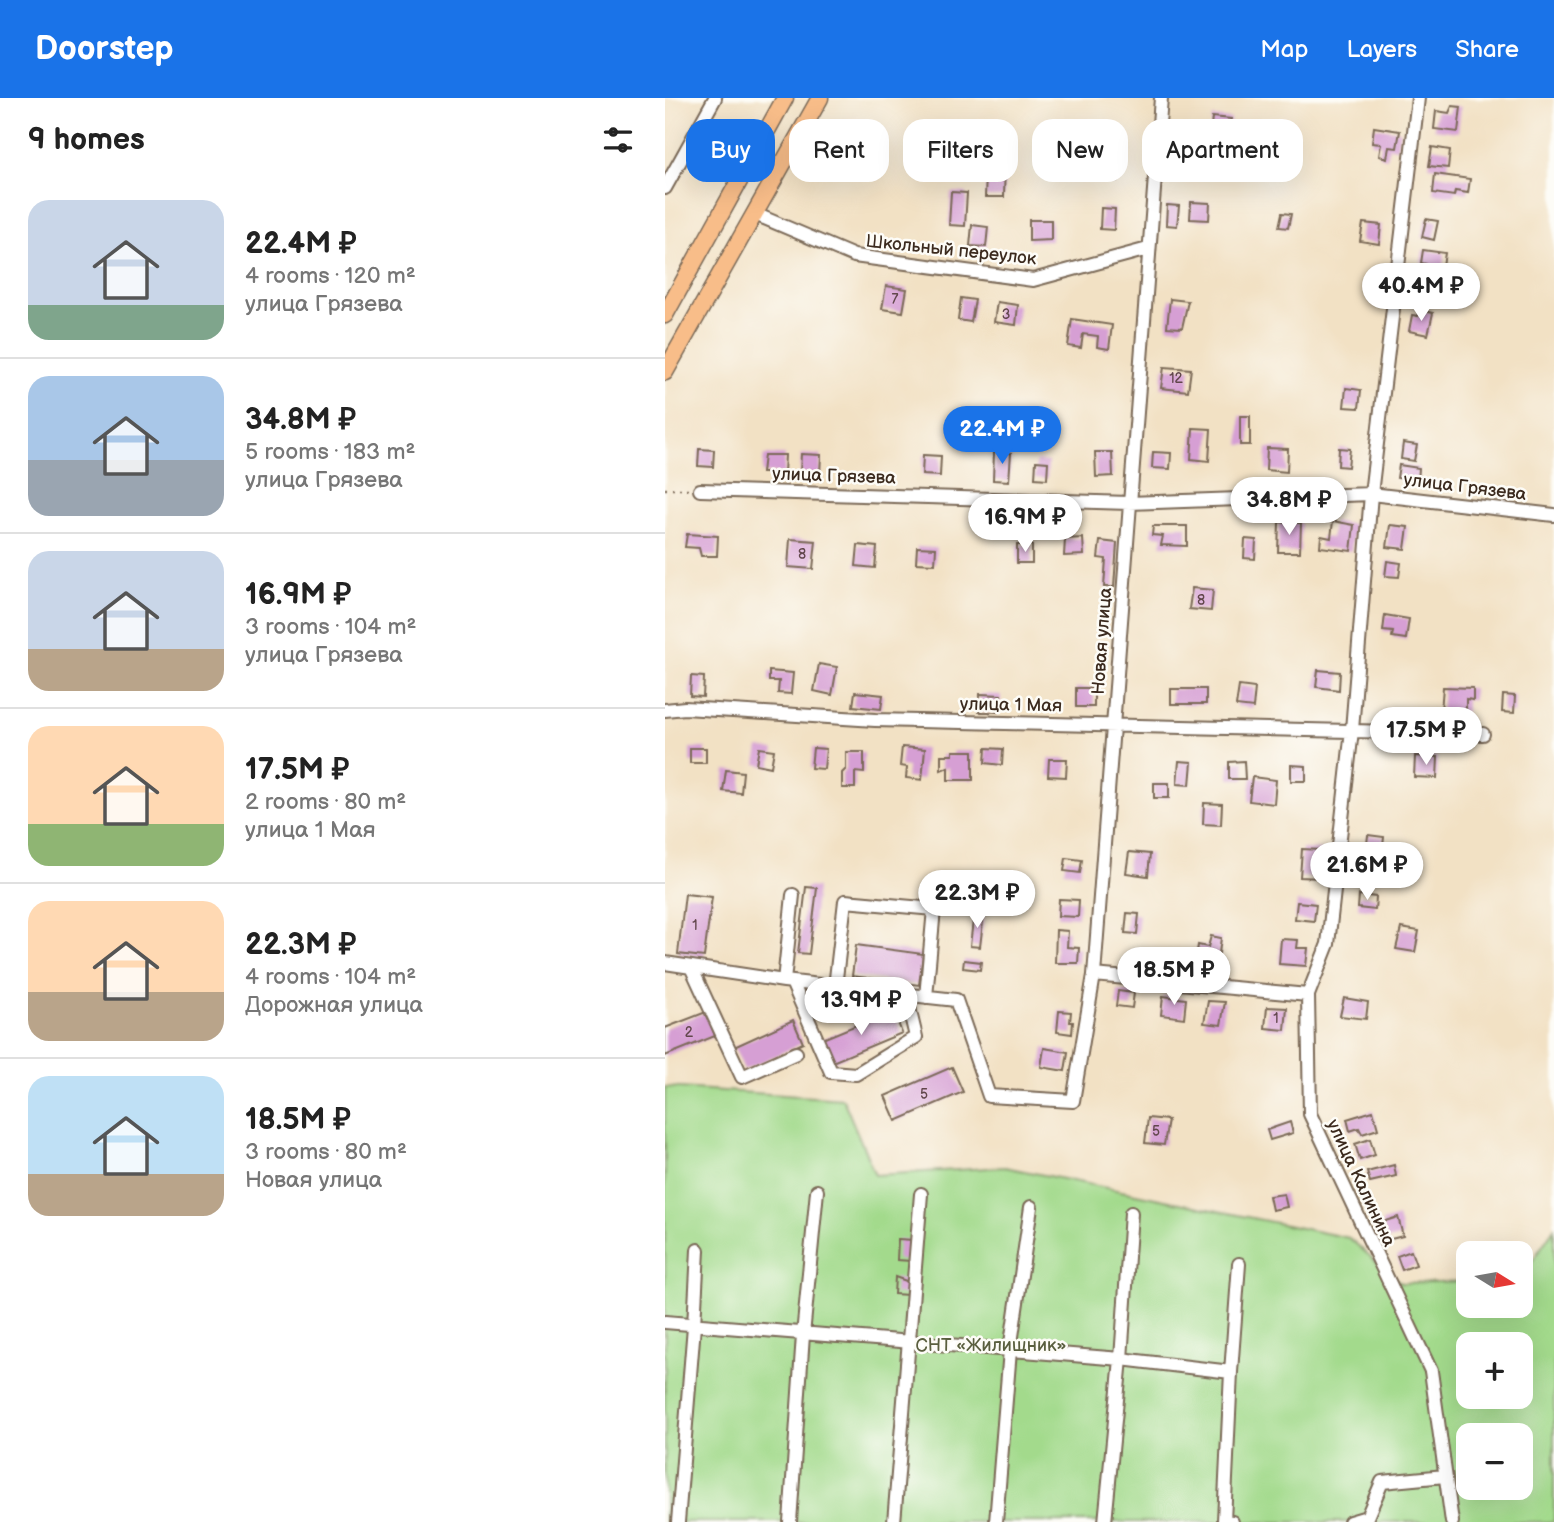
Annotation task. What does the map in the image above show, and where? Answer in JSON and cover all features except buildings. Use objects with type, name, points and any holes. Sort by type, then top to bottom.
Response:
[{"type":"main road","points":[[665,315],[785,98]]},
{"type":"main road","points":[[665,372],[820,98]]},
{"type":"street","points":[[665,188],[715,98]]},
{"type":"street","name":"Новая улица","points":[[926,997],[956,1000],[989,1096],[1073,1101],[1094,975],[1161,98]]},
{"type":"street","name":"улица Калинина","points":[[1418,98],[1371,494],[1352,730],[1328,944],[1308,995],[1310,1114],[1431,1371],[1452,1522]]},
{"type":"street","name":"Школьный переулок","points":[[755,214],[854,256],[1033,280],[1149,249]]},
{"type":"street","name":"улица Грязева","points":[[700,490],[1129,503],[1371,494],[1554,515]]},
{"type":"street","name":"улица 1 Мая","points":[[665,710],[685,708],[875,720],[1483,734]]},
{"type":"street","points":[[793,895],[788,982],[831,1072],[856,1074],[916,1037],[905,995]]},
{"type":"street","points":[[665,963],[788,982],[926,997],[934,909],[845,901],[835,987]]},
{"type":"street","points":[[691,967],[742,1077],[796,1053]]},
{"type":"street","points":[[1094,975],[1308,995]]},
{"type":"street","points":[[790,1522],[803,1335],[817,1191]]},
{"type":"street","points":[[894,1522],[921,1194]]},
{"type":"street","points":[[996,1522],[1010,1350],[1031,1207]]},
{"type":"street","points":[[1105,1522],[1121,1359],[1131,1213]]},
{"type":"street","points":[[678,1522],[698,1250]]},
{"type":"street","points":[[1227,1522],[1231,1372],[1239,1264]]},
{"type":"street","points":[[665,1322],[1121,1359],[1231,1372]]},
{"type":"street","points":[[1350,1522],[1367,1517],[1382,1482],[1445,1476]]},
{"type":"path","points":[[665,489],[700,490]]},
{"type":"green space","name":"СНТ «Жилищник»","points":[[665,1087],[843,1099],[875,1175],[1005,1167],[1349,1238],[1401,1283],[1456,1281],[1456,1318],[1533,1318],[1533,1260],[1554,1229],[1554,1522],[665,1522]]}]
